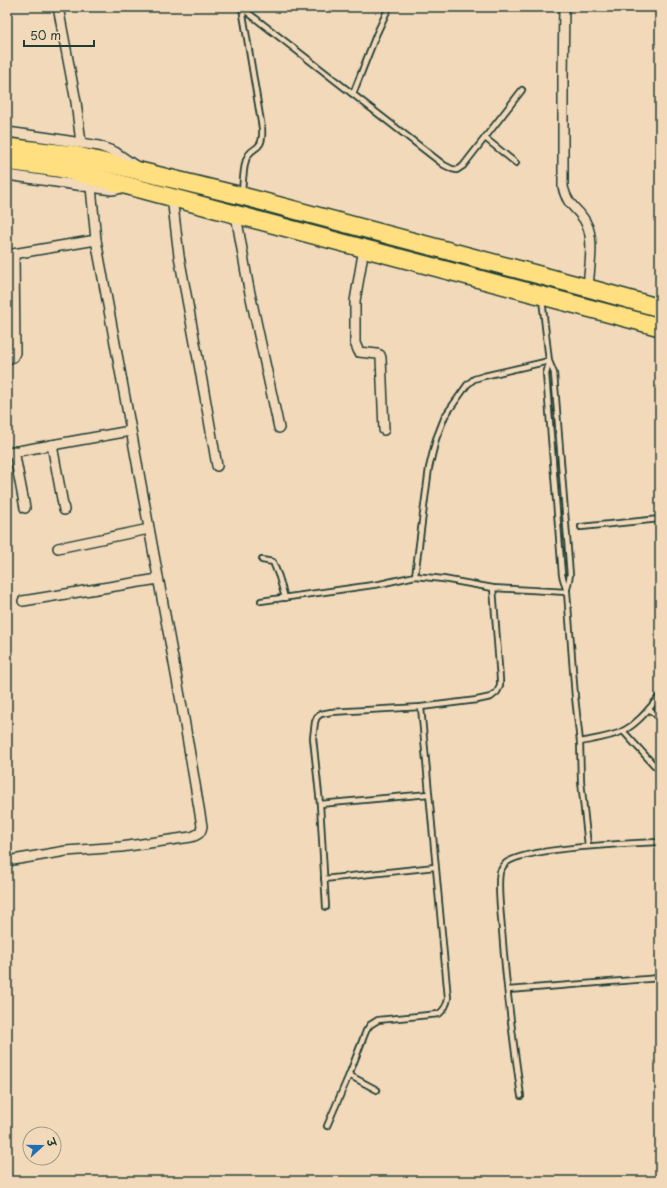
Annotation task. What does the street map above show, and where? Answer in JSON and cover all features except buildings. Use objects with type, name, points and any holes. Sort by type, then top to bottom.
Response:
[{"type":"highway","points":[[7,147],[74,155],[144,181],[172,197],[660,327]]},
{"type":"highway","points":[[7,161],[242,196],[660,308]]},
{"type":"street","points":[[58,7],[76,102],[81,143]]},
{"type":"street","points":[[564,7],[563,187],[568,203],[586,223],[590,232],[588,288]]},
{"type":"street","points":[[7,132],[99,146],[115,152],[144,181],[112,190],[7,176]]},
{"type":"street","points":[[7,860],[66,851],[156,843],[197,836],[201,832],[202,826],[182,707],[96,240],[91,187]]},
{"type":"street","points":[[172,197],[179,256],[206,398],[217,466]]},
{"type":"street","points":[[236,215],[248,284],[279,428]]},
{"type":"street","points":[[7,359],[13,357],[15,353],[11,316],[11,255],[96,240]]},
{"type":"street","points":[[364,248],[355,301],[355,343],[359,352],[380,355],[384,430]]},
{"type":"street","points":[[25,508],[10,452],[130,431]]},
{"type":"street","points":[[52,445],[64,510]]},
{"type":"street","points":[[58,548],[149,529]]},
{"type":"street","points":[[23,601],[158,580]]},
{"type":"lane","points":[[242,7],[444,165],[452,169],[457,170],[463,166],[522,90]]},
{"type":"lane","points":[[242,7],[263,139],[261,145],[248,155],[242,196]]},
{"type":"lane","points":[[354,94],[376,35],[389,7]]},
{"type":"lane","points":[[485,138],[516,164]]},
{"type":"lane","points":[[541,295],[549,362],[554,373],[570,575],[567,591]]},
{"type":"lane","points":[[415,576],[429,468],[436,440],[446,416],[467,385],[474,380],[484,376],[549,362]]},
{"type":"lane","points":[[549,362],[546,374],[562,575],[567,591],[580,742],[581,781],[588,846]]},
{"type":"lane","points":[[581,527],[660,519]]},
{"type":"lane","points":[[262,560],[273,562],[276,567],[285,598]]},
{"type":"lane","points":[[261,601],[380,584],[415,576],[443,579],[493,588],[567,591]]},
{"type":"lane","points":[[326,907],[320,804],[313,738],[317,717],[321,714],[331,712],[420,707],[491,697],[497,692],[500,686],[493,588]]},
{"type":"lane","points":[[580,742],[613,735],[623,731],[649,710],[660,696]]},
{"type":"lane","points":[[327,1126],[366,1031],[374,1022],[378,1020],[439,1014],[447,1004],[448,998],[420,707]]},
{"type":"lane","points":[[649,710],[660,718]]},
{"type":"lane","points":[[623,731],[654,765],[660,768]]},
{"type":"lane","points":[[320,804],[429,794]]},
{"type":"lane","points":[[521,1096],[508,990],[499,895],[500,872],[505,863],[520,856],[588,846],[660,842]]},
{"type":"lane","points":[[324,878],[435,867]]},
{"type":"lane","points":[[508,990],[660,978]]},
{"type":"lane","points":[[349,1075],[377,1090]]}]
